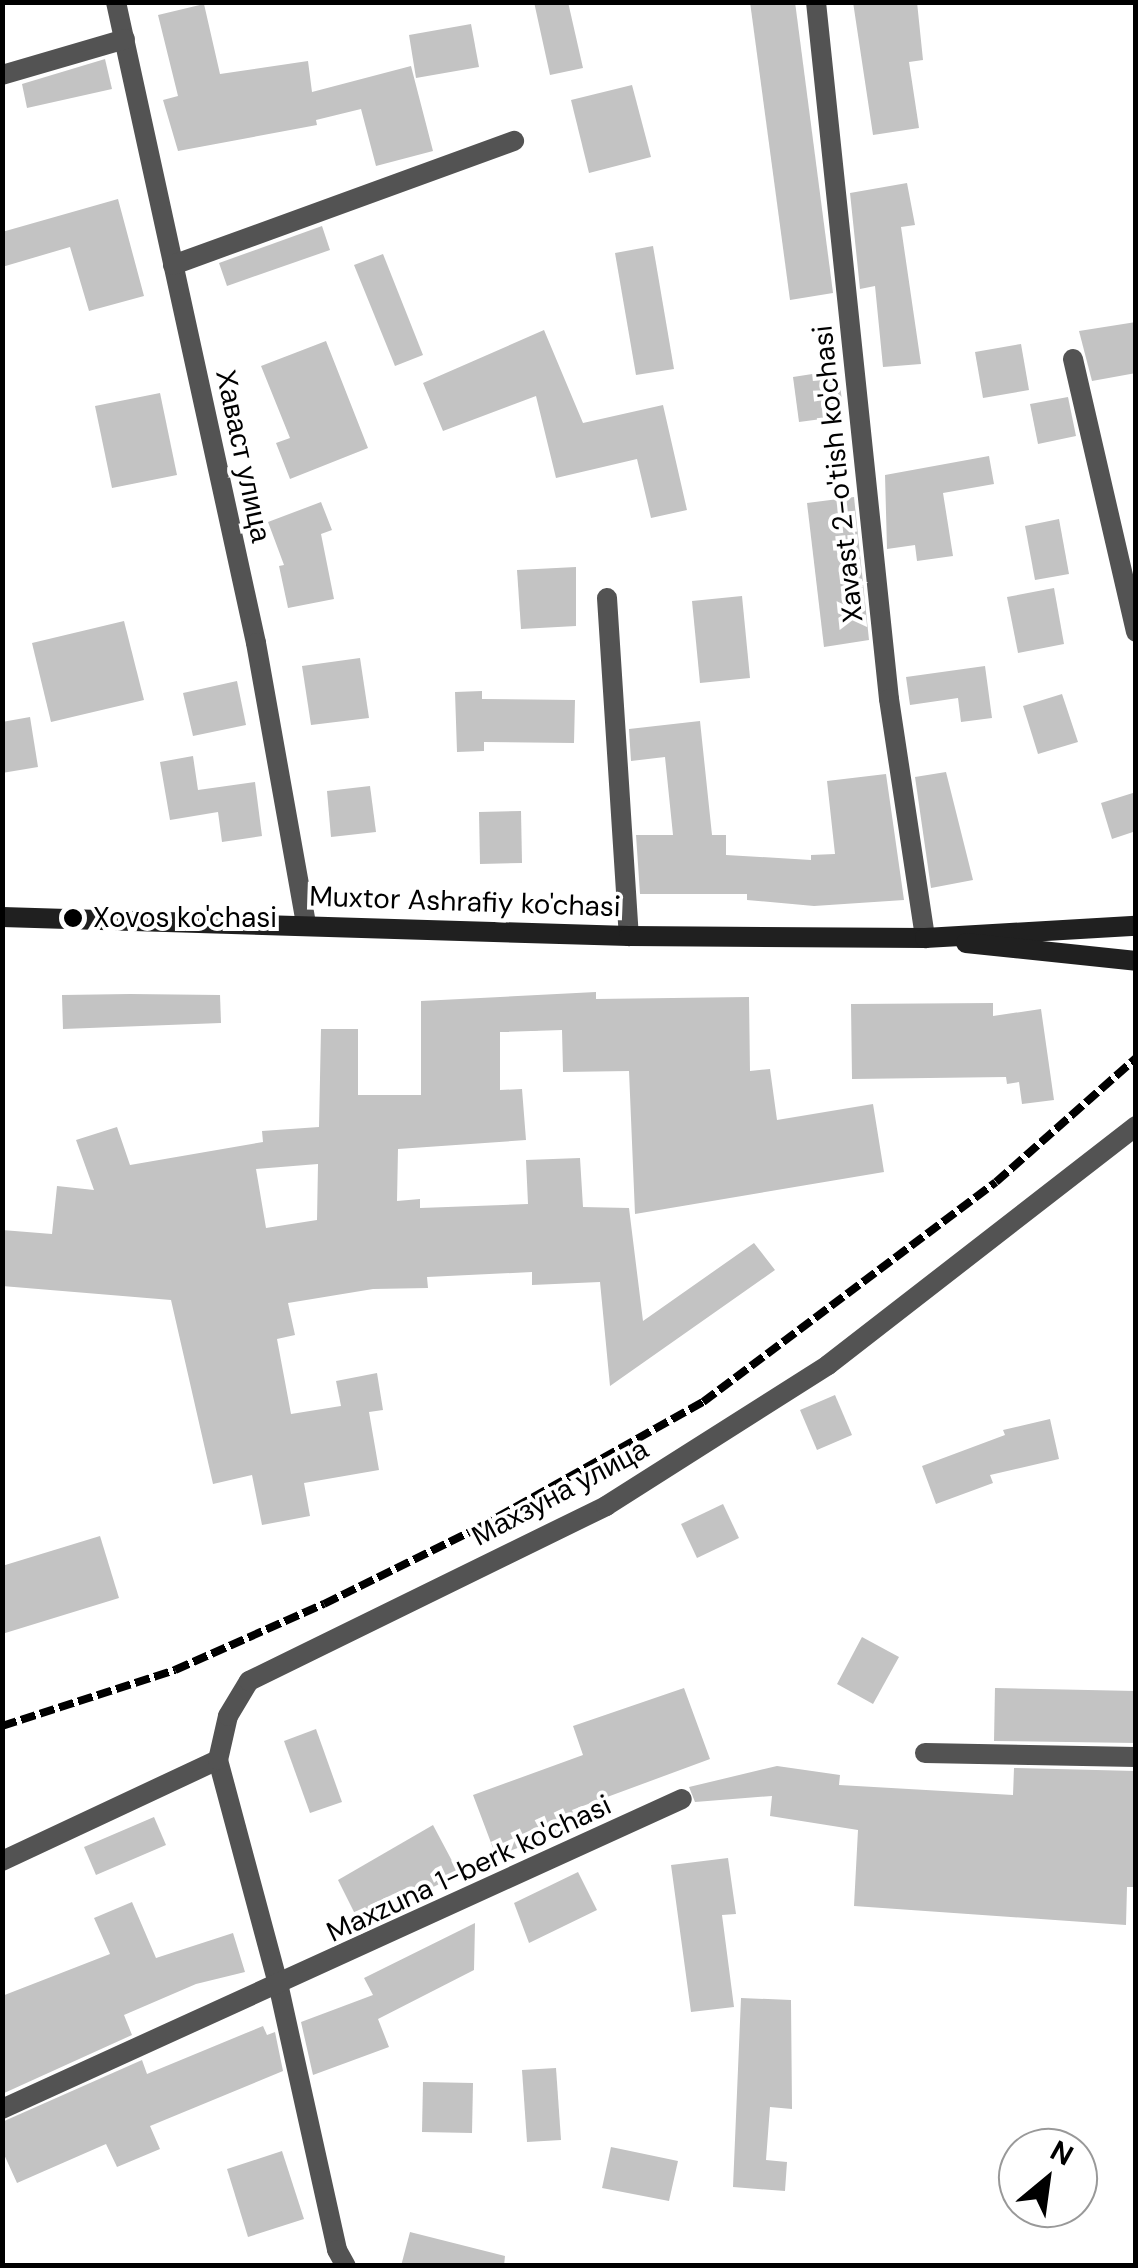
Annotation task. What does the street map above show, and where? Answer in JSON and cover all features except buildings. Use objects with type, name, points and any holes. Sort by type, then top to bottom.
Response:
[{"type":"main road","name":"Muxtor Ashrafiy ko'chasi","points":[[2,917],[628,936],[925,938],[1136,926]]},
{"type":"main road","name":"Muxtor Ashrafiy ko'chasi","points":[[925,938],[1136,961]]},
{"type":"street","name":"Xavast 2-o'tish ko'chasi","points":[[816,2],[889,699],[925,938]]},
{"type":"street","name":"Хаваст улица","points":[[123,5],[125,39],[256,642],[306,924]]},
{"type":"street","points":[[2,75],[125,39]]},
{"type":"street","points":[[173,265],[514,141]]},
{"type":"street","points":[[1073,359],[1136,632]]},
{"type":"street","points":[[608,598],[628,936]]},
{"type":"street","name":"Махзуна улица","points":[[218,1760],[228,1716],[249,1681],[606,1506],[828,1365],[1136,1126]]},
{"type":"street","points":[[925,1753],[1136,1757]]},
{"type":"street","points":[[2,1861],[218,1760],[279,1988],[336,2250],[346,2266]]},
{"type":"street","name":"Maxzuna 1-berk ko'chasi","points":[[2,2109],[145,2041],[279,1988],[682,1799]]},
{"type":"railway","points":[[2,1726],[175,1670],[324,1604],[480,1527],[703,1402],[996,1182],[1136,1058]]},
{"type":"place","name":"Xovos ko'chasi","points":[[73,918]]}]
